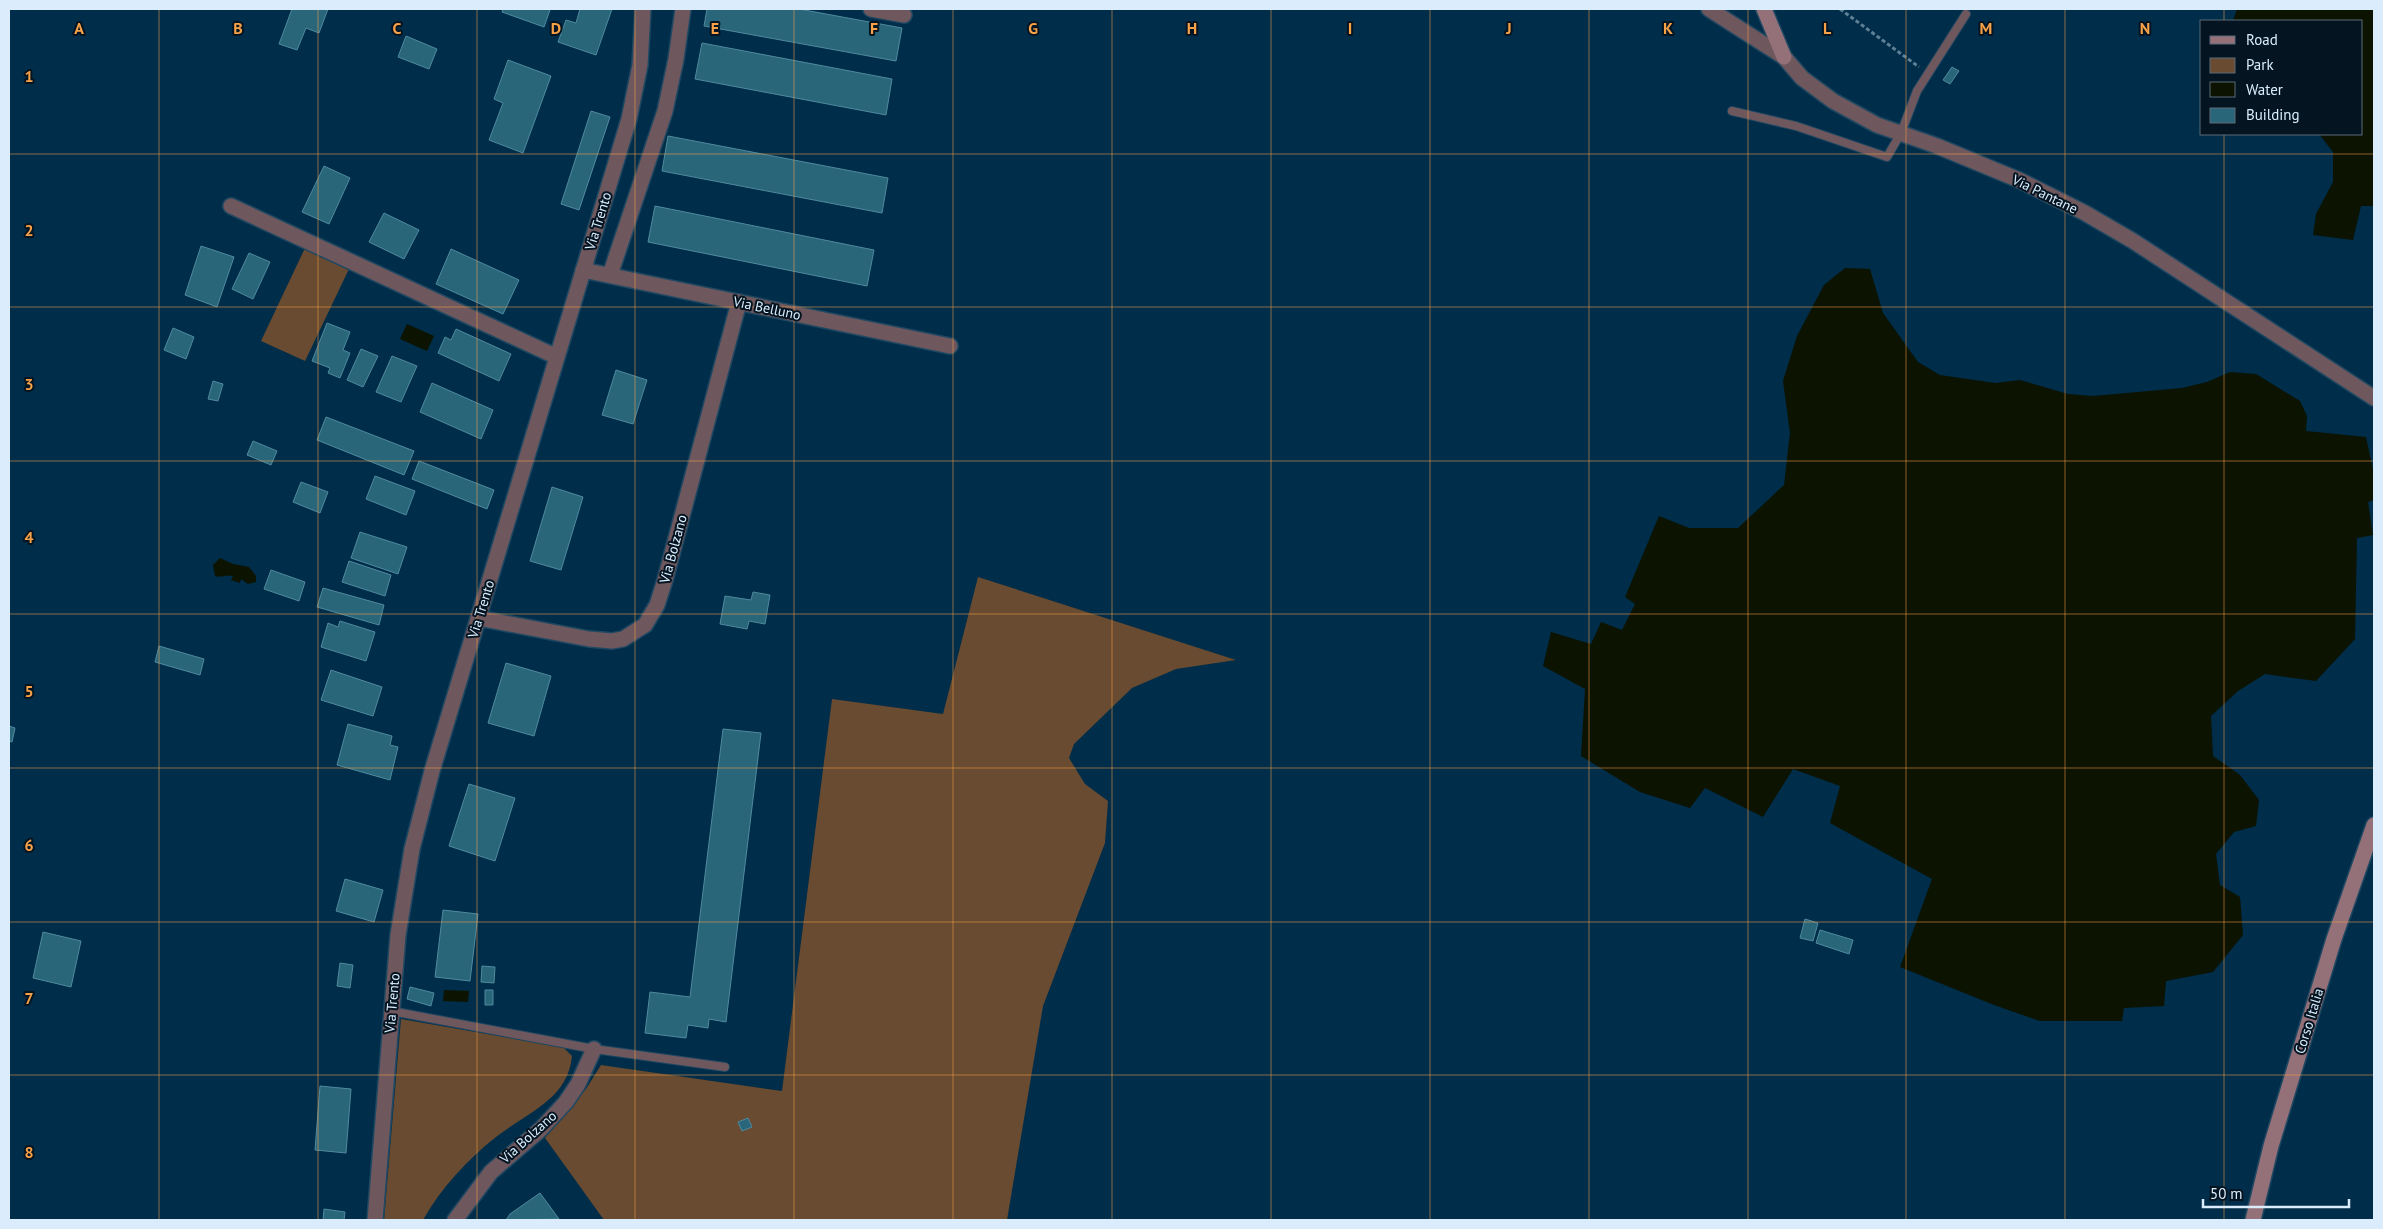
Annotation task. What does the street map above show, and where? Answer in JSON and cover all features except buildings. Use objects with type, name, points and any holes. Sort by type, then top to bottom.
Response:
[{"type":"street","name":"Via Trento","points":[[375,1220],[398,935],[412,849],[432,771],[632,105],[640,58],[643,9]]},
{"type":"street","points":[[610,275],[665,111],[676,59],[683,9]]},
{"type":"street","points":[[871,9],[904,15]]},
{"type":"street","name":"Via Pantane","points":[[1709,9],[1784,57],[1802,78],[1833,101],[1877,124],[2019,180],[2085,213],[2133,241],[2374,398]]},
{"type":"street","points":[[1764,9],[1784,57]]},
{"type":"street","points":[[232,206],[557,357]]},
{"type":"street","name":"Via Belluno","points":[[583,270],[950,346]]},
{"type":"street","name":"Via Bolzano","points":[[478,618],[602,641],[623,639],[645,625],[657,605],[665,580],[739,302]]},
{"type":"street","name":"Corso Italia","points":[[2253,1220],[2271,1146],[2326,967],[2374,825]]},
{"type":"street","name":"Via Bolzano","points":[[455,1220],[491,1172],[541,1129],[566,1102],[578,1084],[594,1049]]},
{"type":"lane","points":[[1732,111],[1796,126],[1886,157],[1902,133],[1917,92],[1927,73],[1966,14]]},
{"type":"lane","points":[[391,1012],[594,1049],[725,1067]]},
{"type":"path","points":[[1840,9],[1927,73]]},
{"type":"green space","points":[[305,248],[349,269],[305,361],[261,341]]},
{"type":"green space","points":[[978,577],[1236,660],[1176,669],[1132,688],[1074,744],[1069,758],[1085,784],[1108,801],[1105,843],[1043,1006],[1007,1220],[604,1220],[545,1138],[586,1089],[601,1065],[782,1091],[832,699],[943,714]]},
{"type":"green space","points":[[401,1019],[556,1046],[564,1048],[572,1056],[569,1071],[563,1084],[554,1095],[496,1137],[475,1155],[446,1186],[423,1220],[384,1220]]},
{"type":"water","points":[[2237,9],[2374,9],[2374,206],[2361,206],[2353,240],[2313,235],[2316,214],[2333,182],[2333,152],[2320,135],[2363,135],[2363,20],[2233,20]]},
{"type":"water","points":[[1845,268],[1870,269],[1883,313],[1918,362],[1940,375],[1995,383],[2020,380],[2068,394],[2093,396],[2182,388],[2207,382],[2230,372],[2256,374],[2300,401],[2307,416],[2306,431],[2366,437],[2374,474],[2374,500],[2368,502],[2373,535],[2357,538],[2355,639],[2316,681],[2265,674],[2238,691],[2211,716],[2213,756],[2240,775],[2259,800],[2256,826],[2234,832],[2216,854],[2220,885],[2240,897],[2243,935],[2213,972],[2166,981],[2164,1006],[2124,1008],[2122,1021],[2040,1021],[1994,1005],[1900,967],[1932,879],[1830,823],[1840,786],[1793,769],[1763,817],[1705,788],[1690,808],[1640,792],[1581,756],[1585,689],[1543,666],[1551,632],[1591,644],[1601,622],[1622,630],[1635,604],[1625,597],[1659,516],[1689,528],[1738,528],[1784,485],[1790,433],[1783,381],[1797,336],[1824,285]]},
{"type":"water","points":[[407,324],[434,336],[427,351],[400,339]]},
{"type":"water","points":[[220,558],[233,564],[249,567],[256,576],[256,582],[248,584],[241,579],[240,583],[231,580],[233,576],[215,576],[213,565]]},
{"type":"water","points":[[444,990],[469,991],[468,1002],[443,1001]]}]
